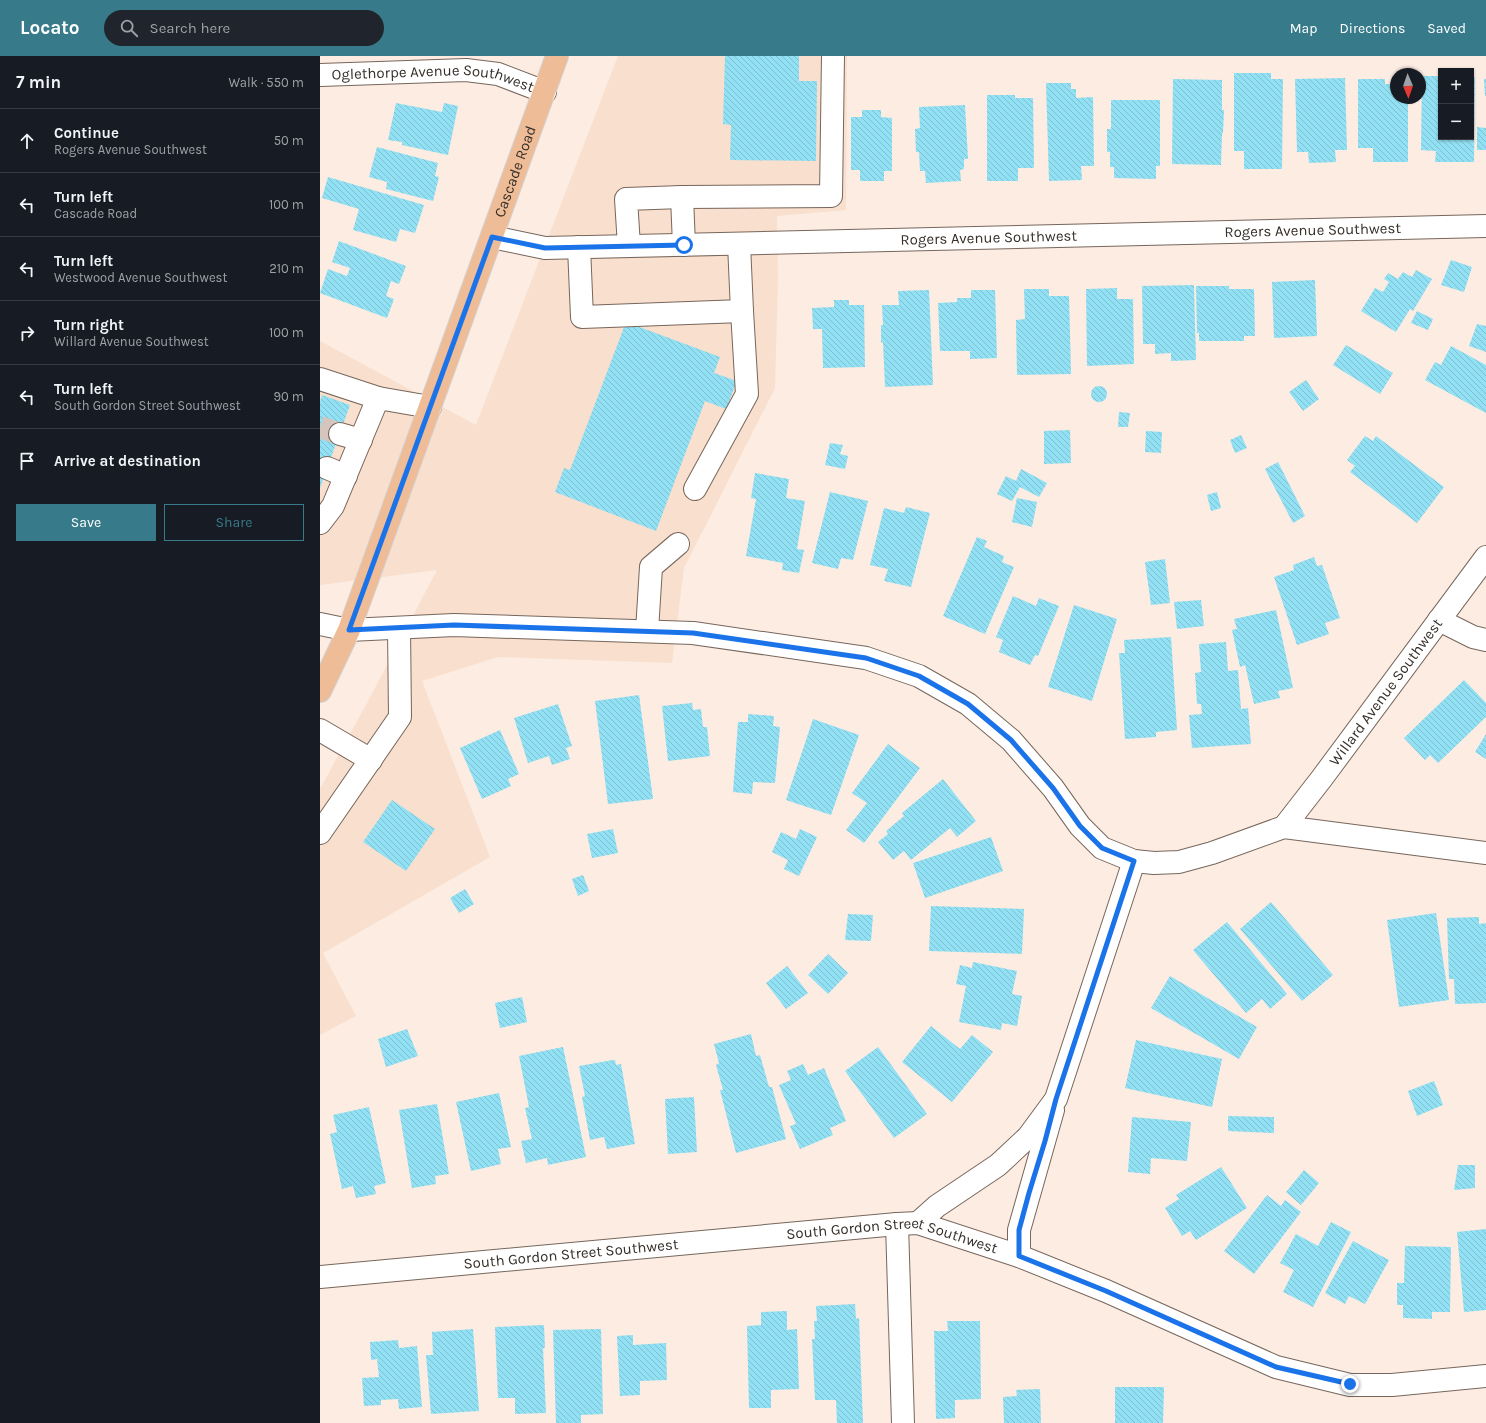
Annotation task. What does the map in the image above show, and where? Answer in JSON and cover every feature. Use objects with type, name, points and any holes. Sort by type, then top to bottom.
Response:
[{"type":"main road","name":"Cascade Road","points":[[320,691],[349,630],[557,56]]},
{"type":"street","points":[[629,246],[626,199],[831,196],[833,56]]},
{"type":"street","name":"Oglethorpe Avenue Southwest","points":[[320,75],[466,70],[498,74],[544,92]]},
{"type":"street","points":[[682,197],[684,245]]},
{"type":"street","name":"Rogers Avenue Southwest","points":[[492,237],[545,248],[1486,226]]},
{"type":"street","points":[[695,488],[747,394],[739,244]]},
{"type":"street","points":[[579,247],[582,317],[742,311]]},
{"type":"street","points":[[320,379],[378,398],[430,407]]},
{"type":"street","points":[[320,523],[337,472],[361,440],[378,398]]},
{"type":"street","points":[[340,434],[361,440]]},
{"type":"street","points":[[647,631],[651,567],[678,544]]},
{"type":"street","name":"Willard Avenue Southwest","points":[[1284,826],[1322,778],[1486,557]]},
{"type":"street","points":[[1439,620],[1473,637],[1486,640]]},
{"type":"street","points":[[320,624],[349,630],[454,625],[693,633],[866,658],[919,676],[968,704],[1011,740],[1053,788],[1080,826],[1102,848],[1134,861],[1154,863],[1179,862],[1212,853],[1284,826],[1486,853]]},
{"type":"street","points":[[320,833],[400,717],[399,628]]},
{"type":"street","points":[[320,730],[371,760]]},
{"type":"street","points":[[1019,1256],[1019,1230],[1056,1099],[1134,861]]},
{"type":"street","points":[[918,1224],[937,1206],[998,1165],[1028,1137],[1056,1099]]},
{"type":"street","points":[[897,1224],[903,1423]]},
{"type":"street","name":"South Gordon Street Southwest","points":[[320,1277],[897,1224],[918,1224],[1019,1256],[1106,1291],[1276,1367],[1350,1384],[1392,1385],[1486,1376]]},
{"type":"shaded area","points":[[618,56],[847,56],[846,210],[777,216],[778,278],[775,388],[684,568],[672,663],[498,657],[422,681],[490,857],[323,953],[356,1016],[320,1035],[320,789],[437,570],[320,585],[320,341],[476,425]]},
{"type":"building","points":[[725,56],[799,56],[799,81],[817,81],[816,161],[730,160],[731,125],[723,124]]},
{"type":"building","points":[[1234,73],[1271,73],[1271,79],[1283,79],[1282,169],[1244,169],[1244,151],[1234,151]]},
{"type":"building","points":[[1426,76],[1438,76],[1438,140],[1474,140],[1475,77],[1474,162],[1435,162],[1436,151],[1421,150],[1422,104],[1426,104]]},
{"type":"building","points":[[1345,78],[1347,150],[1335,150],[1336,162],[1309,163],[1308,152],[1297,152],[1295,79]]},
{"type":"building","points":[[1173,79],[1222,80],[1222,110],[1224,110],[1221,165],[1172,164]]},
{"type":"building","points":[[1358,79],[1385,79],[1385,84],[1390,84],[1390,104],[1408,104],[1408,162],[1373,162],[1373,148],[1358,148]]},
{"type":"building","points":[[1484,79],[1486,79],[1486,96],[1485,96]]},
{"type":"building","points":[[1046,83],[1071,83],[1071,89],[1076,89],[1076,98],[1093,97],[1094,166],[1081,166],[1082,180],[1049,181]]},
{"type":"building","points":[[987,95],[1015,95],[1015,98],[1033,98],[1034,168],[1018,168],[1018,181],[987,181]]},
{"type":"building","points":[[1111,100],[1160,100],[1160,166],[1156,166],[1156,179],[1114,178],[1114,167],[1110,167],[1110,152],[1107,152],[1107,129],[1111,129]]},
{"type":"building","points":[[396,103],[442,112],[444,103],[458,106],[448,155],[402,145],[402,142],[388,140]]},
{"type":"building","points":[[965,105],[968,159],[964,159],[964,169],[960,170],[961,181],[926,183],[925,171],[920,171],[919,152],[916,152],[915,129],[920,128],[919,107]]},
{"type":"building","points":[[862,110],[881,110],[881,117],[892,118],[892,171],[884,171],[884,181],[860,181],[860,170],[851,170],[851,117],[862,117]]},
{"type":"building","points":[[1477,127],[1486,128],[1486,150],[1477,150]]},
{"type":"building","points":[[377,147],[438,163],[435,176],[439,177],[433,201],[386,189],[387,182],[369,177]]},
{"type":"building","points":[[328,177],[424,205],[415,233],[400,229],[396,242],[353,230],[359,209],[322,198]]},
{"type":"building","points":[[339,241],[406,266],[399,284],[391,281],[386,296],[394,299],[387,318],[320,293],[328,269],[347,276],[350,268],[332,262]]},
{"type":"building","points":[[1451,260],[1472,267],[1464,292],[1441,285]]},
{"type":"building","points":[[1416,270],[1432,279],[1413,311],[1410,309],[1396,332],[1361,311],[1375,288],[1383,292],[1389,282],[1384,279],[1388,273],[1398,279],[1403,272],[1412,277]]},
{"type":"building","points":[[1315,280],[1317,336],[1274,338],[1272,282]]},
{"type":"building","points":[[1194,285],[1196,360],[1171,361],[1171,353],[1155,354],[1155,344],[1143,344],[1142,286]]},
{"type":"building","points":[[1196,286],[1229,286],[1229,289],[1254,289],[1255,336],[1244,336],[1244,341],[1199,341],[1199,333],[1197,333]]},
{"type":"building","points":[[1117,288],[1117,299],[1133,299],[1134,364],[1087,366],[1086,289]]},
{"type":"building","points":[[1024,289],[1049,289],[1049,296],[1069,296],[1071,374],[1017,375],[1016,320],[1025,319]]},
{"type":"building","points":[[929,290],[933,385],[885,387],[883,342],[881,343],[881,325],[883,325],[882,305],[899,305],[898,291]]},
{"type":"building","points":[[971,290],[995,290],[997,358],[970,359],[970,351],[940,351],[938,303],[957,302],[957,298],[971,298]]},
{"type":"building","points":[[834,300],[849,300],[849,305],[864,305],[865,367],[823,368],[822,329],[813,329],[812,308],[834,307]]},
{"type":"building","points":[[1417,311],[1433,319],[1428,330],[1411,323]]},
{"type":"building","points":[[626,322],[720,357],[714,373],[737,381],[726,409],[705,401],[656,531],[555,492],[564,468],[570,470]]},
{"type":"building","points":[[1477,324],[1486,326],[1486,352],[1469,346]]},
{"type":"building","points":[[1346,345],[1393,373],[1380,394],[1333,365]]},
{"type":"building","points":[[1451,346],[1486,365],[1486,413],[1425,380],[1435,362],[1441,365]]},
{"type":"building","points":[[1306,380],[1319,399],[1303,411],[1289,392]]},
{"type":"building","points":[[1099,386],[1106,391],[1107,394],[1102,401],[1099,402],[1092,397],[1091,394],[1096,387]]},
{"type":"building","points":[[322,395],[350,405],[320,488],[320,402]]},
{"type":"building","points":[[1119,412],[1130,413],[1128,427],[1118,427]]},
{"type":"building","points":[[1070,430],[1071,463],[1044,464],[1044,431]]},
{"type":"building","points":[[1146,431],[1162,432],[1161,453],[1145,452]]},
{"type":"building","points":[[1241,435],[1247,448],[1235,453],[1230,440]]},
{"type":"building","points":[[1365,436],[1373,441],[1376,436],[1444,487],[1417,523],[1350,472],[1355,466],[1347,460]]},
{"type":"building","points":[[830,443],[843,445],[840,454],[848,456],[845,469],[825,465]]},
{"type":"building","points":[[1278,462],[1305,516],[1293,523],[1265,469]]},
{"type":"building","points":[[1021,469],[1047,483],[1039,497],[1020,487],[1012,501],[997,494],[1006,476],[1016,481]]},
{"type":"building","points":[[755,473],[789,479],[786,498],[805,501],[797,549],[804,550],[799,573],[782,570],[783,563],[746,556],[756,499],[751,498]]},
{"type":"building","points":[[830,492],[868,501],[853,560],[841,558],[838,569],[812,563]]},
{"type":"building","points":[[1217,492],[1221,508],[1211,511],[1207,495]]},
{"type":"building","points":[[1017,498],[1037,502],[1032,527],[1012,522]]},
{"type":"building","points":[[906,507],[930,513],[911,587],[884,581],[888,569],[870,565],[884,508],[904,513]]},
{"type":"building","points":[[977,537],[987,541],[984,547],[1004,556],[1002,562],[1014,567],[985,634],[943,616]]},
{"type":"building","points":[[1314,557],[1317,566],[1322,565],[1340,618],[1325,623],[1329,634],[1297,645],[1274,577],[1294,570],[1293,565]]},
{"type":"building","points":[[1165,559],[1170,603],[1151,605],[1145,562]]},
{"type":"building","points":[[1013,596],[1036,606],[1039,598],[1059,606],[1038,656],[1035,655],[1030,665],[999,652],[1003,640],[996,637]]},
{"type":"building","points":[[1201,600],[1204,626],[1177,629],[1174,602]]},
{"type":"building","points":[[1074,605],[1117,619],[1092,701],[1048,687]]},
{"type":"building","points":[[1276,610],[1293,688],[1278,691],[1280,698],[1254,704],[1245,665],[1240,667],[1232,630],[1237,629],[1234,619]]},
{"type":"building","points":[[1171,637],[1177,730],[1156,732],[1156,737],[1125,739],[1119,653],[1125,653],[1124,640]]},
{"type":"building","points":[[1226,642],[1228,671],[1238,670],[1241,709],[1248,708],[1251,744],[1192,748],[1189,715],[1202,714],[1201,704],[1197,704],[1195,673],[1201,672],[1199,644]]},
{"type":"building","points":[[1464,680],[1486,703],[1486,717],[1438,763],[1430,755],[1425,760],[1404,738]]},
{"type":"building","points":[[639,695],[653,799],[608,804],[595,701]]},
{"type":"building","points":[[692,703],[693,710],[701,709],[703,727],[707,727],[710,756],[668,761],[662,706]]},
{"type":"building","points":[[558,704],[572,746],[566,748],[570,759],[552,765],[549,756],[528,763],[514,718]]},
{"type":"building","points":[[748,714],[774,716],[773,726],[780,727],[775,783],[753,782],[752,794],[733,792],[738,722],[748,722]]},
{"type":"building","points":[[813,719],[859,735],[831,815],[786,800]]},
{"type":"building","points":[[500,730],[519,774],[508,779],[511,786],[482,799],[460,748]]},
{"type":"building","points":[[1486,734],[1486,759],[1475,752]]},
{"type":"building","points":[[888,744],[920,768],[864,843],[846,830],[867,803],[852,793]]},
{"type":"building","points":[[943,779],[976,821],[957,837],[950,828],[911,860],[904,851],[893,860],[878,842],[888,834],[886,831],[904,816],[902,813]]},
{"type":"building","points":[[392,800],[435,829],[406,871],[363,842]]},
{"type":"building","points":[[613,829],[618,853],[592,858],[587,834]]},
{"type":"building","points":[[800,829],[817,837],[799,876],[784,869],[788,860],[772,852],[781,832],[796,839]]},
{"type":"building","points":[[991,837],[1003,871],[925,898],[913,863]]},
{"type":"building","points":[[583,875],[589,891],[578,896],[572,879]]},
{"type":"building","points":[[465,889],[474,904],[459,913],[450,898]]},
{"type":"building","points":[[1271,902],[1333,975],[1302,1001],[1240,929]]},
{"type":"building","points":[[931,906],[1024,909],[1022,954],[929,951]]},
{"type":"building","points":[[1436,913],[1449,1000],[1399,1007],[1387,920]]},
{"type":"building","points":[[848,914],[873,915],[871,941],[845,940]]},
{"type":"building","points":[[1479,917],[1479,924],[1486,923],[1486,1003],[1455,1004],[1454,979],[1449,979],[1447,918]]},
{"type":"building","points":[[1227,922],[1287,994],[1270,1009],[1262,999],[1246,1013],[1193,950]]},
{"type":"building","points":[[828,954],[848,973],[828,994],[808,975]]},
{"type":"building","points":[[973,962],[1017,971],[1012,994],[1022,996],[1017,1026],[1002,1023],[1001,1030],[959,1022],[966,986],[956,984],[960,965],[972,968]]},
{"type":"building","points":[[787,966],[808,993],[786,1009],[766,983]]},
{"type":"building","points":[[1170,976],[1257,1027],[1239,1059],[1151,1008]]},
{"type":"building","points":[[522,997],[527,1022],[500,1028],[495,1003]]},
{"type":"building","points":[[931,1026],[960,1049],[972,1035],[993,1052],[952,1102],[902,1062]]},
{"type":"building","points":[[407,1029],[418,1056],[386,1067],[378,1039]]},
{"type":"building","points":[[751,1034],[756,1056],[760,1055],[769,1087],[772,1087],[786,1139],[736,1153],[720,1090],[723,1090],[716,1065],[719,1063],[714,1044]]},
{"type":"building","points":[[1136,1040],[1222,1059],[1212,1107],[1125,1088]]},
{"type":"building","points":[[563,1047],[586,1157],[548,1165],[547,1158],[526,1163],[521,1141],[532,1139],[525,1108],[529,1107],[519,1056]]},
{"type":"building","points":[[878,1047],[927,1114],[894,1138],[845,1071]]},
{"type":"building","points":[[615,1060],[616,1065],[621,1064],[635,1144],[607,1149],[604,1137],[590,1140],[582,1097],[585,1096],[579,1066]]},
{"type":"building","points":[[803,1064],[808,1075],[824,1068],[846,1121],[830,1128],[833,1135],[800,1149],[790,1126],[796,1124],[779,1085],[791,1080],[787,1071]]},
{"type":"building","points":[[1434,1081],[1443,1105],[1417,1116],[1408,1091]]},
{"type":"building","points":[[499,1093],[511,1147],[498,1149],[501,1164],[471,1171],[456,1102]]},
{"type":"building","points":[[694,1097],[697,1152],[668,1154],[665,1099]]},
{"type":"building","points":[[437,1104],[449,1174],[435,1176],[436,1184],[412,1188],[399,1110]]},
{"type":"building","points":[[369,1107],[386,1183],[374,1186],[376,1194],[356,1198],[353,1186],[342,1189],[330,1134],[337,1132],[333,1115]]},
{"type":"building","points":[[1228,1116],[1274,1117],[1274,1133],[1228,1131]]},
{"type":"building","points":[[1132,1117],[1191,1122],[1187,1161],[1151,1158],[1150,1174],[1128,1172]]},
{"type":"building","points":[[1458,1165],[1475,1165],[1475,1188],[1454,1190]]},
{"type":"building","points":[[1221,1167],[1247,1208],[1196,1240],[1190,1231],[1182,1236],[1165,1208],[1179,1199],[1176,1195]]},
{"type":"building","points":[[1304,1170],[1319,1183],[1301,1205],[1286,1192]]},
{"type":"building","points":[[1267,1195],[1281,1206],[1285,1200],[1301,1212],[1254,1274],[1224,1251]]},
{"type":"building","points":[[1331,1222],[1351,1232],[1313,1307],[1283,1292],[1294,1270],[1280,1263],[1296,1234],[1318,1246]]},
{"type":"building","points":[[1486,1229],[1486,1310],[1464,1312],[1457,1232]]},
{"type":"building","points":[[1353,1241],[1389,1260],[1365,1304],[1349,1296],[1345,1304],[1325,1293]]},
{"type":"building","points":[[1405,1246],[1451,1247],[1450,1312],[1432,1312],[1432,1319],[1403,1318],[1403,1305],[1397,1305],[1397,1283],[1404,1283]]},
{"type":"building","points":[[855,1304],[856,1319],[859,1318],[863,1423],[837,1423],[836,1400],[815,1400],[812,1339],[815,1339],[814,1321],[817,1321],[816,1306]]},
{"type":"building","points":[[787,1311],[787,1330],[797,1329],[799,1389],[771,1390],[771,1408],[749,1408],[747,1326],[761,1325],[761,1312]]},
{"type":"building","points":[[947,1321],[980,1321],[981,1399],[955,1400],[955,1418],[936,1419],[934,1331],[948,1331]]},
{"type":"building","points":[[544,1325],[545,1348],[543,1348],[546,1413],[515,1414],[515,1398],[498,1398],[495,1327]]},
{"type":"building","points":[[473,1329],[479,1411],[431,1414],[426,1355],[433,1355],[432,1332]]},
{"type":"building","points":[[601,1329],[603,1414],[581,1415],[581,1423],[556,1423],[553,1330]]},
{"type":"building","points":[[633,1335],[633,1345],[666,1343],[667,1380],[640,1381],[640,1395],[620,1396],[617,1336]]},
{"type":"building","points":[[398,1340],[399,1348],[417,1346],[422,1407],[399,1409],[398,1399],[381,1400],[381,1405],[364,1406],[362,1378],[379,1377],[377,1359],[371,1360],[370,1342]]},
{"type":"building","points":[[1115,1387],[1164,1387],[1163,1423],[1115,1423]]},
{"type":"building","points":[[1040,1389],[1041,1423],[1004,1423],[1003,1397],[1017,1396],[1016,1390]]},
{"type":"tunnel","points":[[320,427],[340,434]]},
{"type":"route","points":[[684,245],[545,248],[492,237],[349,630],[454,625],[693,633],[866,658],[919,676],[968,704],[1011,740],[1053,788],[1080,826],[1102,848],[1134,861],[1056,1099],[1019,1230],[1019,1256],[1106,1291],[1276,1367],[1350,1384]]}]
